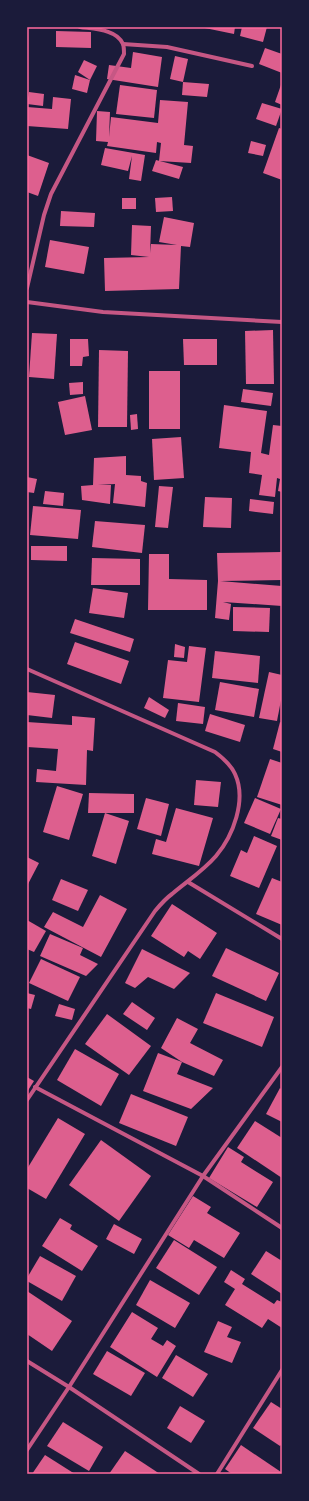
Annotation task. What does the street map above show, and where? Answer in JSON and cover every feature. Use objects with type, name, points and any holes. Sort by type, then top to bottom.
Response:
[{"type":"street","points":[[27,288],[40,229],[51,194],[124,54],[123,44],[117,37],[110,33],[80,27]]},
{"type":"street","points":[[123,44],[167,47],[252,66]]},
{"type":"street","points":[[27,302],[103,312],[282,322]]},
{"type":"street","points":[[27,669],[215,752],[226,761],[235,773],[239,784],[239,802],[235,822],[228,841],[215,857],[188,882],[170,895],[155,911],[27,1100]]},
{"type":"street","points":[[188,882],[282,939]]},
{"type":"street","points":[[27,1450],[69,1388],[203,1176],[282,1067]]},
{"type":"street","points":[[35,1087],[203,1176],[282,1228]]},
{"type":"street","points":[[27,1361],[199,1474]]},
{"type":"street","points":[[217,1474],[282,1370]]},
{"type":"building","points":[[200,27],[235,27],[234,34]]},
{"type":"building","points":[[242,27],[267,27],[263,42],[240,36]]},
{"type":"building","points":[[56,31],[91,32],[91,48],[56,47]]},
{"type":"building","points":[[265,48],[282,54],[282,73],[259,64]]},
{"type":"building","points":[[133,52],[162,57],[158,87],[107,79],[109,65],[131,68]]},
{"type":"building","points":[[175,56],[188,59],[183,82],[170,79]]},
{"type":"building","points":[[84,60],[97,66],[90,80],[78,72]]},
{"type":"building","points":[[75,75],[90,80],[87,93],[72,89]]},
{"type":"building","points":[[183,82],[209,84],[207,97],[182,95]]},
{"type":"building","points":[[282,82],[282,105],[275,102]]},
{"type":"building","points":[[120,85],[157,90],[154,118],[116,114]]},
{"type":"building","points":[[29,92],[44,94],[43,106],[27,104]]},
{"type":"building","points":[[53,97],[71,99],[68,129],[27,126],[27,107],[52,109]]},
{"type":"building","points":[[160,100],[188,102],[184,145],[193,146],[191,163],[159,161],[161,143],[157,142],[156,153],[107,146],[108,142],[96,141],[97,111],[110,112],[109,137],[111,117],[158,123]]},
{"type":"building","points":[[262,103],[282,109],[276,126],[256,119]]},
{"type":"building","points":[[279,128],[282,129],[282,180],[263,173]]},
{"type":"building","points":[[251,141],[266,145],[263,156],[248,153]]},
{"type":"building","points":[[105,148],[145,155],[141,181],[129,179],[132,156],[128,171],[101,165]]},
{"type":"building","points":[[27,155],[49,163],[38,196],[27,192]]},
{"type":"building","points":[[156,160],[183,167],[179,179],[152,171]]},
{"type":"building","points":[[172,197],[173,211],[156,212],[155,198]]},
{"type":"building","points":[[122,198],[136,198],[136,209],[122,209]]},
{"type":"building","points":[[61,211],[95,213],[94,227],[60,226]]},
{"type":"building","points":[[164,217],[194,223],[190,247],[181,246],[179,289],[105,291],[104,258],[149,257],[131,255],[132,225],[151,226],[150,253],[151,244],[177,245],[159,242]]},
{"type":"building","points":[[50,240],[89,247],[84,274],[45,267]]},
{"type":"building","points":[[273,330],[274,384],[246,384],[245,331]]},
{"type":"building","points":[[32,333],[57,334],[54,379],[29,377]]},
{"type":"building","points":[[70,339],[88,339],[89,356],[83,357],[82,366],[70,366]]},
{"type":"building","points":[[183,339],[217,339],[217,365],[184,365]]},
{"type":"building","points":[[99,350],[128,351],[127,427],[98,427]]},
{"type":"building","points":[[149,371],[180,371],[180,429],[149,429]]},
{"type":"building","points":[[83,382],[83,394],[70,395],[69,383]]},
{"type":"building","points":[[243,389],[273,393],[271,406],[241,402]]},
{"type":"building","points":[[85,396],[92,430],[65,435],[58,402]]},
{"type":"building","points":[[224,405],[267,411],[261,453],[269,455],[273,425],[282,426],[282,492],[278,491],[280,479],[277,478],[275,497],[259,495],[262,475],[249,473],[251,452],[219,448]]},
{"type":"building","points":[[137,414],[138,429],[131,430],[130,415]]},
{"type":"building","points":[[181,437],[184,478],[154,480],[152,439]]},
{"type":"building","points":[[126,456],[126,475],[141,476],[141,481],[147,483],[145,507],[113,503],[115,484],[98,485],[111,485],[110,504],[82,500],[81,486],[93,485],[94,458]]},
{"type":"building","points":[[27,477],[37,479],[34,493],[27,492]]},
{"type":"building","points":[[159,486],[173,487],[168,528],[155,527]]},
{"type":"building","points":[[45,491],[64,493],[63,506],[43,504]]},
{"type":"building","points":[[205,497],[232,498],[231,528],[203,527]]},
{"type":"building","points":[[250,499],[274,502],[273,514],[249,511]]},
{"type":"building","points":[[33,506],[81,510],[78,539],[30,535]]},
{"type":"building","points":[[95,521],[145,525],[142,553],[92,547]]},
{"type":"building","points":[[31,546],[67,546],[67,561],[31,560]]},
{"type":"building","points":[[282,552],[282,580],[220,581],[282,586],[282,606],[223,602],[231,604],[229,620],[215,618],[218,581],[217,553]]},
{"type":"building","points":[[149,554],[169,554],[169,579],[207,580],[207,610],[148,610]]},
{"type":"building","points":[[92,558],[140,559],[140,585],[91,585]]},
{"type":"building","points":[[93,588],[128,593],[124,618],[89,613]]},
{"type":"building","points":[[233,607],[270,608],[269,632],[233,631]]},
{"type":"building","points":[[75,619],[134,639],[130,652],[70,633]]},
{"type":"building","points":[[75,642],[129,661],[121,684],[67,664]]},
{"type":"building","points":[[175,644],[185,647],[184,658],[174,657]]},
{"type":"building","points":[[189,646],[206,648],[199,702],[163,698],[168,660],[187,662]]},
{"type":"building","points":[[215,651],[260,656],[258,683],[212,678]]},
{"type":"building","points":[[269,672],[282,675],[282,695],[277,721],[259,718]]},
{"type":"building","points":[[220,682],[259,689],[254,717],[215,710]]},
{"type":"building","points":[[27,692],[55,695],[52,718],[27,715]]},
{"type":"building","points":[[149,697],[169,710],[165,718],[144,708]]},
{"type":"building","points":[[178,703],[205,707],[203,724],[176,721]]},
{"type":"building","points":[[210,714],[245,725],[240,742],[205,731]]},
{"type":"building","points":[[72,716],[95,718],[93,751],[87,750],[86,785],[36,782],[37,769],[56,771],[58,749],[27,747],[27,722],[72,725]]},
{"type":"building","points":[[280,722],[282,723],[282,752],[273,749]]},
{"type":"building","points":[[270,759],[282,763],[282,805],[257,797]]},
{"type":"building","points":[[196,780],[221,782],[218,807],[194,805]]},
{"type":"building","points":[[57,786],[83,794],[69,840],[43,832]]},
{"type":"building","points":[[89,793],[134,794],[134,813],[88,813]]},
{"type":"building","points":[[146,798],[169,804],[161,836],[137,829]]},
{"type":"building","points":[[255,798],[281,809],[270,834],[244,823]]},
{"type":"building","points":[[176,808],[213,818],[199,866],[152,854],[156,839],[166,842]]},
{"type":"building","points":[[105,813],[129,821],[116,864],[92,856]]},
{"type":"building","points":[[278,818],[282,819],[282,840],[271,836]]},
{"type":"building","points":[[254,836],[277,846],[259,888],[230,876],[241,850],[247,853]]},
{"type":"building","points":[[27,857],[39,863],[27,886]]},
{"type":"building","points":[[272,878],[282,882],[282,925],[256,914]]},
{"type":"building","points":[[61,879],[88,890],[78,911],[52,900]]},
{"type":"building","points":[[100,895],[127,909],[101,957],[44,927],[53,912],[83,927]]},
{"type":"building","points":[[172,904],[217,933],[200,959],[188,951],[184,957],[151,936]]},
{"type":"building","points":[[27,920],[46,931],[34,952],[27,949]]},
{"type":"building","points":[[50,934],[83,948],[80,955],[98,964],[86,976],[40,956]]},
{"type":"building","points":[[226,948],[279,973],[266,1001],[212,976]]},
{"type":"building","points":[[142,949],[190,973],[174,989],[148,977],[135,988],[125,983]]},
{"type":"building","points":[[41,959],[80,977],[68,1001],[29,983]]},
{"type":"building","points":[[27,993],[35,995],[31,1009],[27,1008]]},
{"type":"building","points":[[216,993],[274,1017],[262,1047],[203,1023]]},
{"type":"building","points":[[132,1002],[155,1018],[147,1030],[123,1014]]},
{"type":"building","points":[[59,1004],[75,1009],[72,1020],[55,1016]]},
{"type":"building","points":[[107,1014],[151,1046],[129,1075],[85,1044]]},
{"type":"building","points":[[177,1018],[198,1029],[190,1043],[223,1060],[214,1076],[182,1062],[161,1048]]},
{"type":"building","points":[[75,1049],[119,1074],[101,1106],[57,1080]]},
{"type":"building","points":[[158,1053],[182,1062],[177,1074],[213,1088],[191,1109],[143,1091]]},
{"type":"building","points":[[27,1077],[34,1081],[27,1092]]},
{"type":"building","points":[[280,1088],[282,1090],[282,1122],[266,1114]]},
{"type":"building","points":[[131,1094],[188,1117],[176,1146],[119,1123]]},
{"type":"building","points":[[58,1118],[85,1134],[46,1199],[27,1188],[27,1169]]},
{"type":"building","points":[[255,1121],[282,1138],[282,1178],[237,1148]]},
{"type":"building","points":[[101,1140],[151,1176],[119,1221],[69,1185]]},
{"type":"building","points":[[228,1147],[244,1157],[241,1162],[273,1182],[257,1207],[209,1178]]},
{"type":"building","points":[[193,1196],[211,1207],[207,1213],[240,1233],[224,1258],[194,1240],[189,1248],[168,1235]]},
{"type":"building","points":[[60,1218],[72,1225],[70,1229],[98,1246],[82,1271],[42,1246]]},
{"type":"building","points":[[114,1224],[142,1239],[134,1254],[106,1239]]},
{"type":"building","points":[[174,1240],[217,1267],[199,1295],[156,1268]]},
{"type":"building","points":[[266,1251],[282,1261],[282,1294],[251,1274]]},
{"type":"building","points":[[40,1256],[76,1276],[62,1301],[27,1281],[27,1278]]},
{"type":"building","points":[[231,1270],[245,1279],[242,1284],[274,1304],[277,1300],[282,1302],[282,1328],[268,1319],[262,1328],[225,1305],[235,1289],[224,1282]]},
{"type":"building","points":[[150,1280],[190,1303],[175,1328],[136,1305]]},
{"type":"building","points":[[27,1291],[72,1321],[52,1351],[27,1334]]},
{"type":"building","points":[[132,1312],[158,1328],[151,1339],[163,1346],[167,1340],[176,1346],[157,1377],[110,1347]]},
{"type":"building","points":[[218,1321],[232,1327],[227,1337],[241,1342],[232,1363],[204,1352]]},
{"type":"building","points":[[107,1351],[145,1373],[131,1396],[93,1374]]},
{"type":"building","points":[[176,1355],[208,1374],[193,1397],[162,1378]]},
{"type":"building","points":[[271,1402],[282,1409],[282,1444],[280,1446],[253,1428]]},
{"type":"building","points":[[180,1406],[205,1421],[191,1443],[167,1428]]},
{"type":"building","points":[[63,1422],[103,1447],[89,1471],[47,1446]]},
{"type":"building","points":[[241,1445],[281,1472],[280,1474],[232,1474],[225,1469]]},
{"type":"building","points":[[125,1451],[160,1474],[109,1474]]},
{"type":"building","points":[[45,1455],[75,1474],[32,1474]]}]
